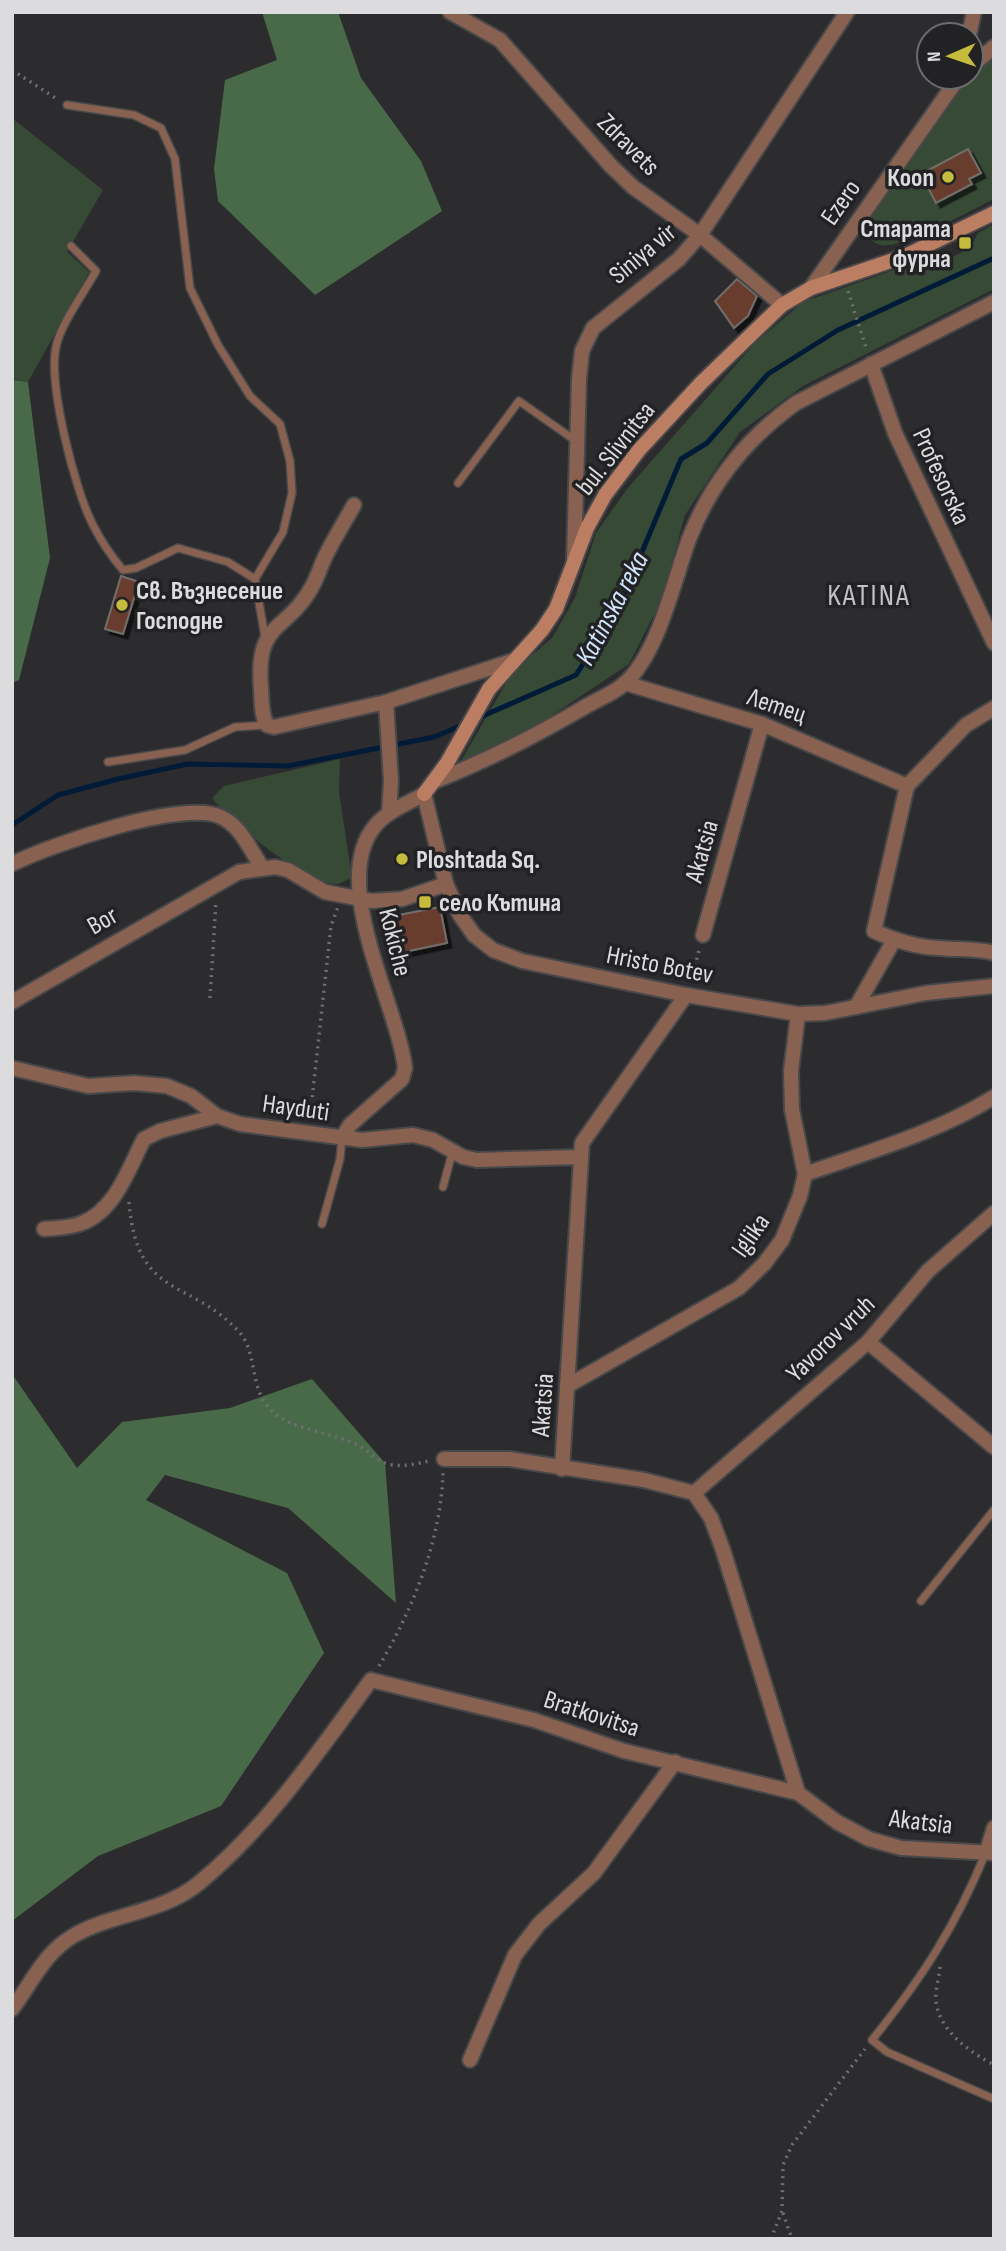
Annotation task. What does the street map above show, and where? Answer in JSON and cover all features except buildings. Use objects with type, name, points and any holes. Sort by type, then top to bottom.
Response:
[{"type":"street","name":"Zdravets","points":[[450,12],[500,40],[611,166],[633,187],[700,235],[782,305]]},
{"type":"street","name":"Siniya vir","points":[[574,563],[582,351],[593,328],[679,259],[700,235],[847,12]]},
{"type":"street","name":"Ezero","points":[[811,288],[949,91]]},
{"type":"street","name":"bul. Slivnitsa","points":[[424,794],[447,764],[489,689],[556,609],[605,495],[639,450],[711,373],[782,305],[811,288],[905,256],[994,213]]},
{"type":"street","points":[[435,781],[475,765],[625,684],[643,659],[661,621],[690,536],[711,492],[737,455],[766,425],[796,403],[994,302]]},
{"type":"street","name":"Profesorska","points":[[872,364],[895,433],[994,643]]},
{"type":"street","points":[[354,505],[303,600],[265,637],[260,656],[260,678],[263,719],[267,725],[274,727],[386,702],[515,660]]},
{"type":"street","name":"Летец","points":[[625,684],[762,724],[907,786]]},
{"type":"street","points":[[386,702],[391,766],[389,813]]},
{"type":"street","points":[[994,708],[966,725],[907,786],[874,931],[894,940],[938,948],[976,948],[994,953]]},
{"type":"street","name":"Akatsia","points":[[703,935],[762,724]]},
{"type":"street","points":[[424,794],[389,813],[368,835],[360,869],[360,897],[372,901],[402,899],[446,884]]},
{"type":"street","name":"Hristo Botev","points":[[424,794],[446,884],[460,915],[474,935],[493,950],[561,971],[798,1014],[856,1007],[926,993],[994,986]]},
{"type":"street","points":[[12,864],[40,850],[107,829],[194,814],[219,815],[234,824],[261,867]]},
{"type":"street","name":"Bor","points":[[12,1002],[218,881],[239,872],[261,867],[288,870],[326,892],[343,897]]},
{"type":"street","name":"Kokiche","points":[[342,1138],[350,1125],[402,1079],[405,1068],[365,928],[360,897],[343,897]]},
{"type":"street","points":[[856,1007],[894,940]]},
{"type":"street","name":"Akatsia","points":[[686,995],[582,1143],[562,1469],[644,1480],[694,1493]]},
{"type":"street","name":"Iglika","points":[[569,1385],[739,1288],[764,1264],[782,1240],[800,1196],[804,1174],[792,1110],[791,1071],[798,1014]]},
{"type":"street","name":"Hayduti","points":[[12,1068],[88,1086],[134,1083],[167,1086],[191,1096],[217,1116],[240,1124],[362,1140],[413,1135],[453,1150],[463,1157],[477,1160],[580,1157]]},
{"type":"street","points":[[804,1174],[900,1141],[970,1112],[994,1097]]},
{"type":"street","points":[[44,1229],[80,1225],[92,1219],[128,1175],[144,1139],[160,1131],[217,1116]]},
{"type":"street","name":"Yavorov vruh","points":[[694,1493],[868,1342],[928,1271],[994,1213]]},
{"type":"street","points":[[868,1342],[994,1447]]},
{"type":"street","points":[[444,1459],[509,1459],[562,1469]]},
{"type":"street","points":[[694,1493],[711,1518],[723,1550],[798,1793]]},
{"type":"street","points":[[12,2010],[46,1959],[72,1937],[160,1905],[197,1885],[236,1849],[303,1772],[371,1680]]},
{"type":"street","name":"Bratkovitsa","points":[[371,1680],[534,1720],[624,1751],[798,1793]]},
{"type":"street","points":[[470,2060],[515,1955],[539,1924],[594,1873],[675,1762]]},
{"type":"street","name":"Akatsia","points":[[798,1793],[837,1822],[869,1839],[901,1847],[990,1852]]},
{"type":"street","points":[[990,1852],[994,1828]]},
{"type":"lane","points":[[67,105],[134,115],[161,128],[175,159],[190,288],[218,345],[250,396],[280,424],[290,461],[292,493],[283,532],[256,579],[265,637]]},
{"type":"lane","points":[[71,246],[96,271],[55,345],[55,376],[76,474],[92,524],[112,557],[123,569],[136,568],[178,548],[228,562],[256,579]]},
{"type":"lane","points":[[458,483],[519,401],[577,441]]},
{"type":"lane","points":[[108,762],[185,750],[235,727],[267,725]]},
{"type":"lane","points":[[322,1224],[340,1159],[342,1138]]},
{"type":"lane","points":[[443,1187],[453,1150]]},
{"type":"lane","points":[[921,1601],[994,1510]]},
{"type":"lane","points":[[990,1852],[942,1944],[872,2040],[887,2052],[994,2099]]},
{"type":"path","points":[[12,70],[67,105]]},
{"type":"path","points":[[851,303],[864,342]]},
{"type":"path","points":[[210,998],[218,881]]},
{"type":"path","name":"Kokiche","points":[[309,1134],[331,926],[343,897]]},
{"type":"path","points":[[686,995],[703,935]]},
{"type":"path","points":[[128,1175],[134,1236],[145,1261],[162,1282],[221,1316],[242,1335],[256,1388],[269,1409],[288,1421],[354,1444],[376,1460],[393,1465],[444,1459],[443,1503],[437,1533],[391,1647],[371,1680]]},
{"type":"path","points":[[942,1944],[936,2002],[945,2025],[970,2053],[994,2065]]},
{"type":"path","points":[[771,2239],[782,2211],[783,2165],[792,2145],[872,2040]]},
{"type":"path","points":[[782,2211],[792,2239]]},
{"type":"green space","points":[[262,12],[338,12],[361,78],[421,161],[442,211],[315,295],[218,201],[214,169],[225,80],[277,60]]},
{"type":"green space","points":[[994,53],[994,199],[904,241],[881,245],[873,241],[868,235],[864,219],[955,91],[985,91],[985,60]]},
{"type":"green space","points":[[12,118],[103,190],[67,252],[89,272],[28,382],[12,380]]},
{"type":"green space","points":[[994,224],[994,289],[803,386],[740,432],[685,515],[662,599],[629,664],[524,734],[461,761],[513,671],[552,638],[575,598],[596,533],[627,489],[755,343],[803,302],[914,263],[931,268],[970,248],[978,233]]},
{"type":"green space","points":[[12,380],[28,382],[50,558],[19,680],[12,683]]},
{"type":"green space","points":[[340,759],[339,792],[352,878],[337,884],[324,882],[289,864],[235,822],[212,798],[224,786]]},
{"type":"green space","points":[[12,1374],[77,1468],[122,1422],[230,1408],[312,1379],[385,1463],[396,1603],[288,1508],[165,1475],[146,1500],[287,1573],[324,1653],[221,1806],[98,1856],[12,1921]]},
{"type":"waterway","name":"Katinska reka","points":[[476,719],[576,675],[618,609],[681,459],[707,443],[768,374],[838,330],[994,258]]},
{"type":"waterway","name":"Katinska reka","points":[[12,825],[58,795],[118,779],[187,764],[288,766],[434,737],[467,723]]},
{"type":"place","name":"Кооп","points":[[948,177]]},
{"type":"place","name":"Старата фурна","points":[[965,243]]},
{"type":"place","name":"Св. Възнесение Господне","points":[[122,605]]},
{"type":"place","name":"Ploshtada Sq.","points":[[402,859]]},
{"type":"place","name":"село Кътина","points":[[425,902]]},
{"type":"district","name":"KATINA","points":[[869,595]]}]
